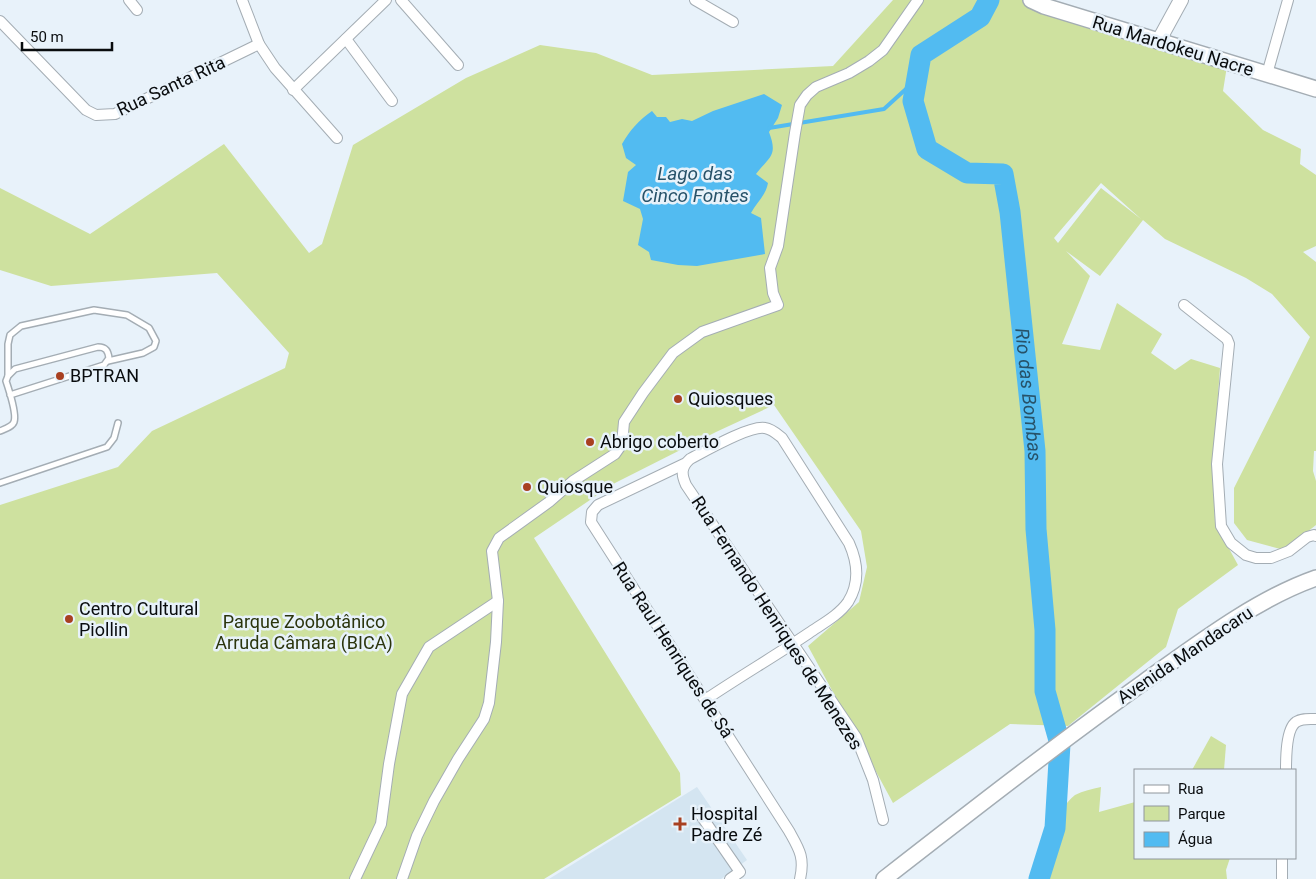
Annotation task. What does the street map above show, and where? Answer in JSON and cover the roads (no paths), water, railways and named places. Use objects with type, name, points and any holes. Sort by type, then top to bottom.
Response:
[{"type":"main road","name":"Rua Mardokeu Nacre","points":[[1031,0],[1044,6],[1158,42],[1316,89]]},
{"type":"main road","name":"Avenida Mandacaru","points":[[884,879],[1060,744],[1175,660],[1276,595],[1293,586],[1316,578]]},
{"type":"street","points":[[129,0],[137,10]]},
{"type":"street","points":[[242,0],[259,44],[293,90],[337,138]]},
{"type":"street","points":[[293,90],[386,0]]},
{"type":"street","points":[[401,0],[458,65]]},
{"type":"street","points":[[695,0],[733,22]]},
{"type":"street","points":[[402,879],[417,836],[434,800],[484,719],[490,694],[496,642],[498,601],[492,551],[499,538],[549,502],[573,481],[615,454],[622,444],[624,422],[673,353],[702,332],[778,305],[773,293],[770,268],[778,246],[800,104],[807,94],[816,87],[869,61],[883,50],[918,0]]},
{"type":"street","points":[[1158,42],[1181,0]]},
{"type":"street","points":[[1267,74],[1288,0]]},
{"type":"street","name":"Rua Santa Rita","points":[[0,21],[86,110],[96,115],[115,114],[259,44]]},
{"type":"street","points":[[346,39],[392,101]]},
{"type":"street","points":[[1184,306],[1227,339],[1229,344],[1217,464],[1221,526],[1231,543],[1246,555],[1256,558],[1271,558],[1289,551],[1307,537],[1316,536]]},
{"type":"street","points":[[684,464],[690,459],[748,430],[759,428],[773,431],[782,438],[850,543],[856,558],[857,575],[854,588],[848,602],[838,613],[705,700]]},
{"type":"street","name":"Rua Fernando Henriques de Menezes","points":[[684,464],[682,477],[686,485],[856,737],[873,780],[883,820]]},
{"type":"street","name":"Rua Raul Henriques de Sá","points":[[684,464],[598,506],[592,512],[591,522],[796,844],[803,866],[800,879]]},
{"type":"street","points":[[355,879],[381,824],[389,764],[402,694],[429,646],[498,601]]},
{"type":"street","points":[[1286,769],[1286,755],[1291,730],[1295,722],[1304,719],[1316,719]]},
{"type":"street","points":[[700,814],[740,872],[730,879]]},
{"type":"street","points":[[1282,859],[1282,879]]},
{"type":"lane","points":[[0,431],[14,422],[15,415],[6,381],[8,376],[8,344],[10,335],[21,326],[94,310],[127,316],[149,328],[156,341],[154,348],[143,353],[108,361],[96,368],[10,395]]},
{"type":"lane","points":[[8,376],[15,369],[98,347],[103,347],[108,352],[108,361]]},
{"type":"lane","points":[[0,483],[107,447],[114,438],[118,423]]},
{"type":"water","name":"Lago das Cinco Fontes","points":[[764,94],[782,105],[778,118],[769,132],[773,151],[769,159],[756,174],[768,183],[767,187],[751,213],[761,218],[765,254],[697,266],[651,260],[649,252],[638,245],[643,219],[640,209],[623,201],[628,172],[636,165],[626,158],[622,144],[628,134],[652,111],[657,117],[666,117],[670,122],[682,119],[692,121],[713,111]]},
{"type":"waterway","name":"Rio das Bombas","points":[[989,0],[980,17],[921,55],[913,101],[927,149],[967,173],[1003,174],[1010,212],[1035,451],[1036,529],[1045,630],[1045,691],[1060,744],[1055,828],[1039,879]]},
{"type":"waterway","points":[[769,128],[884,109],[917,79]]},
{"type":"place","name":"BPTRAN","points":[[60,376]]},
{"type":"place","name":"Quiosques","points":[[678,399]]},
{"type":"place","name":"Abrigo coberto","points":[[590,442]]},
{"type":"place","name":"Quiosque","points":[[527,487]]},
{"type":"place","name":"Centro Cultural Piollin","points":[[69,619]]},
{"type":"place","name":"Hospital Padre Zé","points":[[680,824]]},
{"type":"park label","name":"Parque Zoobotânico Arruda Câmara (BICA)","points":[[304,632]]}]
